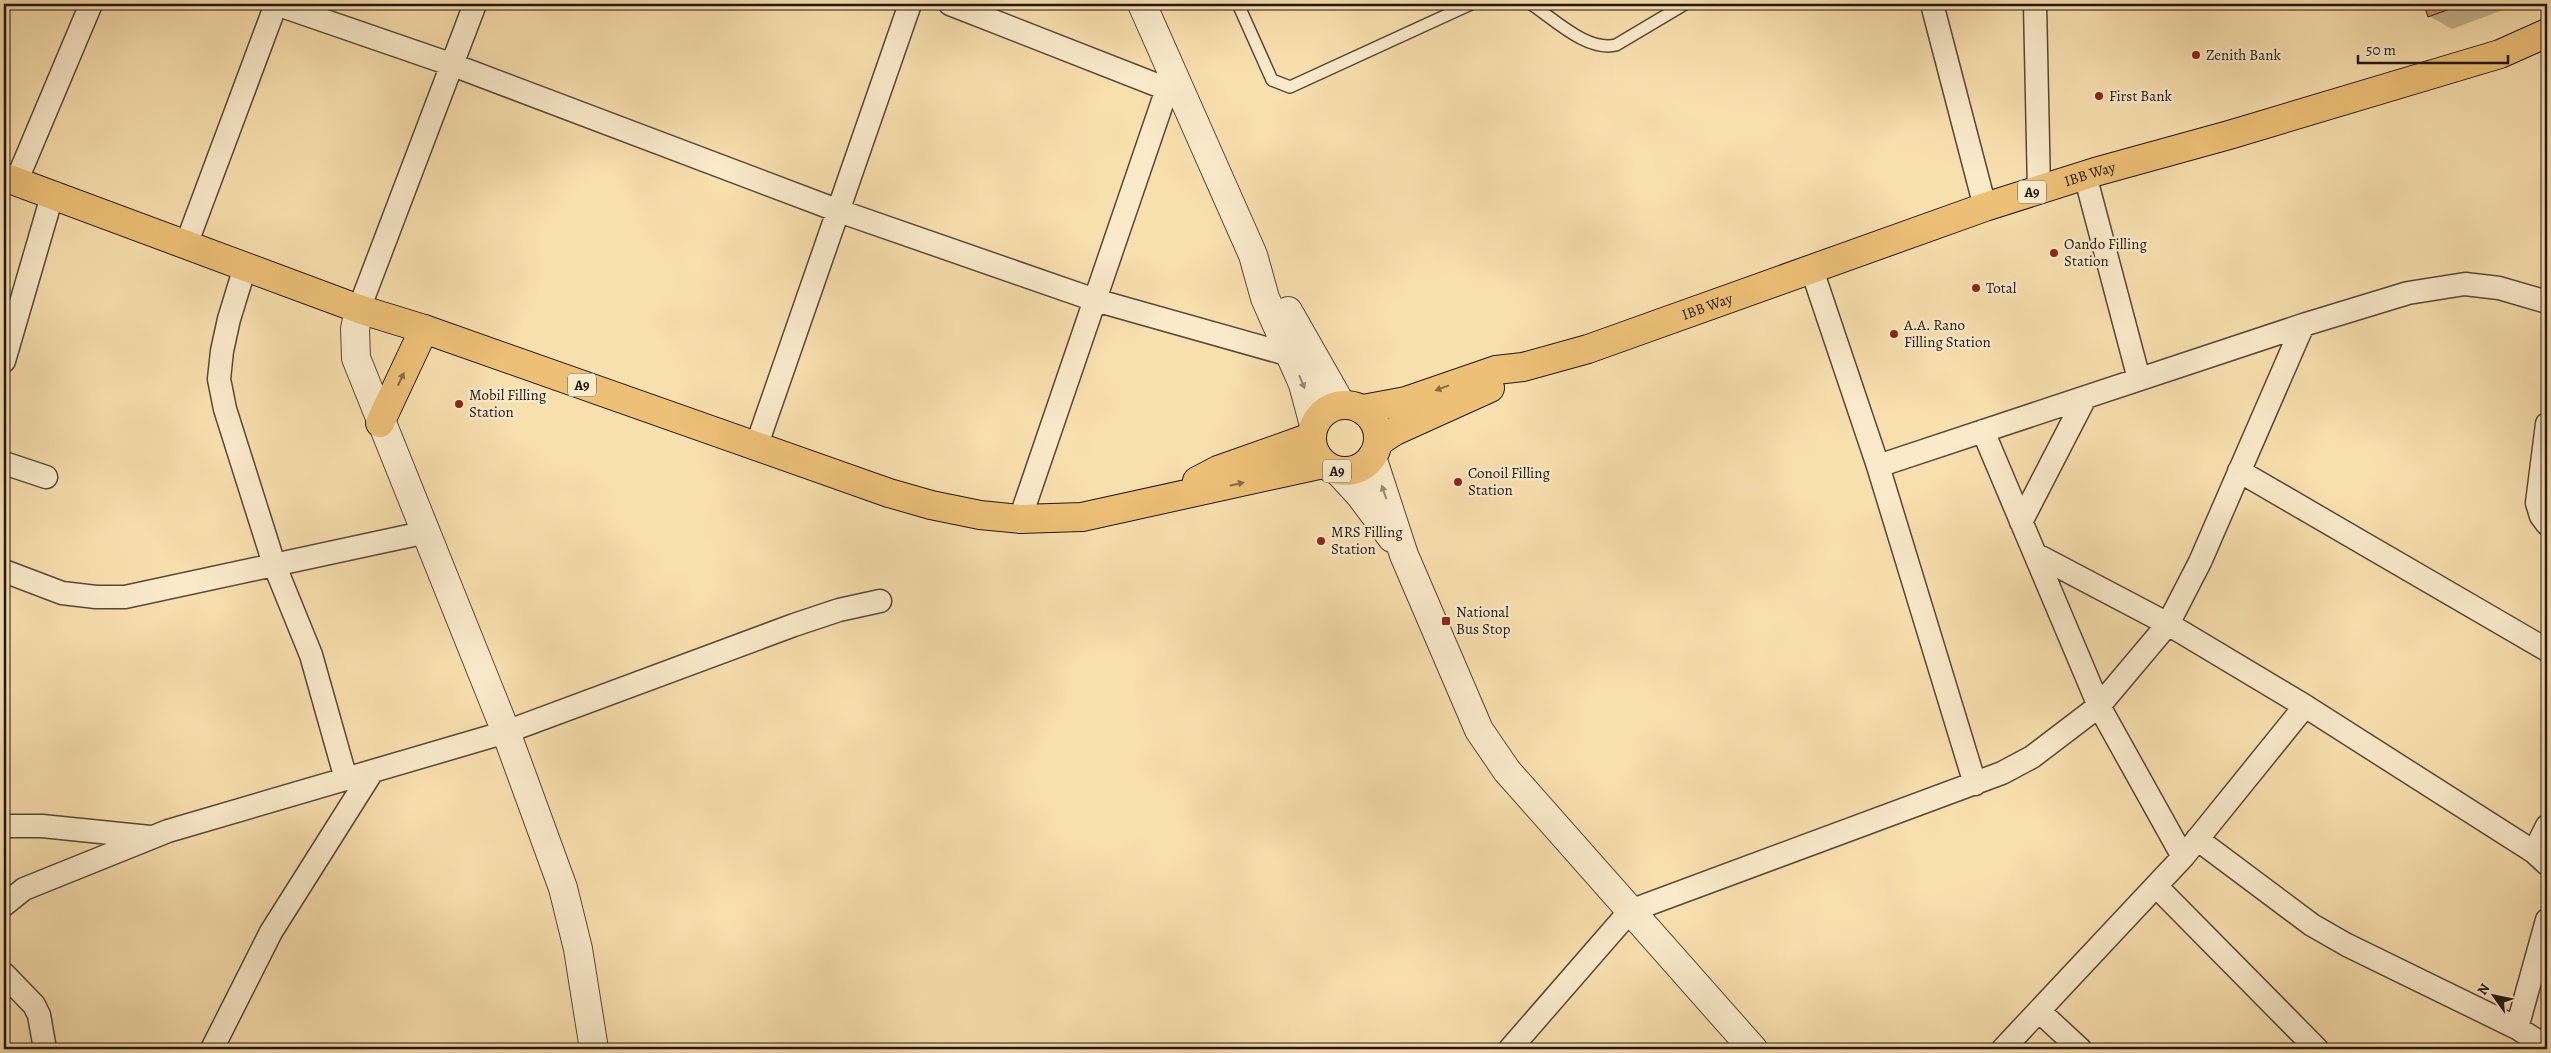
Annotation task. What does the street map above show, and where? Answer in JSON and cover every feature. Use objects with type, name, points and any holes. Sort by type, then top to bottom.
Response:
[{"type":"highway","name":"IBB Way","points":[[1523,368],[1588,348],[1812,270],[1985,207],[2085,175],[2229,135],[2490,56],[2547,33]]},
{"type":"highway","name":"A9","points":[[10,180],[359,309],[424,329],[889,493],[931,505],[980,515],[1020,519],[1082,517],[1172,496],[1331,468],[1351,471],[1363,466],[1375,449],[1395,431],[1490,388],[1523,368]]},
{"type":"highway","points":[[380,423],[424,329]]},
{"type":"highway","name":"A9","points":[[1331,468],[1312,447],[1312,431],[1325,411],[1406,401],[1496,370],[1523,368]]},
{"type":"highway","points":[[1352,407],[1372,418],[1377,429],[1375,449]]},
{"type":"highway","name":"A9","points":[[1172,496],[1218,470],[1312,431]]},
{"type":"street","points":[[10,180],[90,4]]},
{"type":"street","points":[[186,245],[276,4],[453,65],[839,211],[1095,300],[1290,355]]},
{"type":"street","points":[[475,4],[359,309],[354,329],[356,358],[380,423],[427,532],[506,732],[563,888],[578,949],[594,1049]]},
{"type":"street","points":[[756,447],[910,4]]},
{"type":"street","points":[[950,4],[1168,78]]},
{"type":"street","points":[[1142,4],[1168,78],[1253,255],[1277,288],[1352,407]]},
{"type":"street","points":[[1932,4],[1985,207]]},
{"type":"street","points":[[2035,4],[2039,190]]},
{"type":"street","points":[[1020,519],[1168,78]]},
{"type":"street","points":[[2085,175],[2139,380]]},
{"type":"street","points":[[4,361],[52,196]]},
{"type":"street","points":[[1253,255],[1264,298],[1303,384],[1312,431]]},
{"type":"street","points":[[245,267],[229,318],[219,379],[225,409],[274,564],[311,655],[346,779]]},
{"type":"street","points":[[1812,270],[1878,466],[1975,784]]},
{"type":"street","points":[[1878,466],[2303,325],[2408,293],[2465,284],[2499,288],[2547,302]]},
{"type":"street","points":[[1510,1049],[1630,911],[2002,773],[2032,757],[2099,706],[2168,624],[2200,562],[2303,325]]},
{"type":"street","points":[[2021,522],[2085,398]]},
{"type":"street","points":[[2547,424],[2537,503],[2541,516],[2547,524]]},
{"type":"street","points":[[1982,431],[2099,706],[2183,857]]},
{"type":"street","points":[[1375,449],[1404,555],[1479,730],[1507,771],[1754,1049]]},
{"type":"street","points":[[4,463],[46,477]]},
{"type":"street","points":[[1331,468],[1360,494],[1404,555]]},
{"type":"street","points":[[2239,472],[2545,643]]},
{"type":"street","points":[[4,571],[62,593],[96,597],[125,597],[427,532]]},
{"type":"street","points":[[2035,554],[2168,624],[2305,706],[2540,858],[2547,826]]},
{"type":"street","points":[[4,906],[24,889],[153,837],[506,732],[794,625],[839,610],[880,601]]},
{"type":"street","points":[[2003,1049],[2183,857],[2305,706]]},
{"type":"street","points":[[212,1049],[271,932],[353,798],[372,772]]},
{"type":"street","points":[[4,826],[42,826],[153,837]]},
{"type":"street","points":[[2197,839],[2312,925],[2347,945],[2517,1028],[2547,1047]]},
{"type":"street","points":[[2156,886],[2317,1049]]},
{"type":"street","points":[[2517,1028],[2547,920]]},
{"type":"street","points":[[4,974],[34,1005],[39,1015],[46,1049]]},
{"type":"street","points":[[2039,1011],[2080,1049]]},
{"type":"lane","points":[[1238,4],[1272,80],[1290,87],[1471,4]]},
{"type":"lane","points":[[1531,4],[1580,37],[1606,47],[1616,45],[1685,4]]},
{"type":"building","points":[[2424,4],[2463,4],[2428,17]]},
{"type":"place","name":"Zenith Bank","points":[[2196,55]]},
{"type":"place","name":"First Bank","points":[[2099,96]]},
{"type":"place","name":"Oando Filling Station","points":[[2054,253]]},
{"type":"place","name":"Total","points":[[1976,288]]},
{"type":"place","name":"A.A. Rano Filling Station","points":[[1894,334]]},
{"type":"place","name":"Mobil Filling Station","points":[[459,404]]},
{"type":"place","name":"Conoil Filling Station","points":[[1458,482]]},
{"type":"place","name":"MRS Filling Station","points":[[1321,541]]},
{"type":"place","name":"National Bus Stop","points":[[1446,621]]}]
